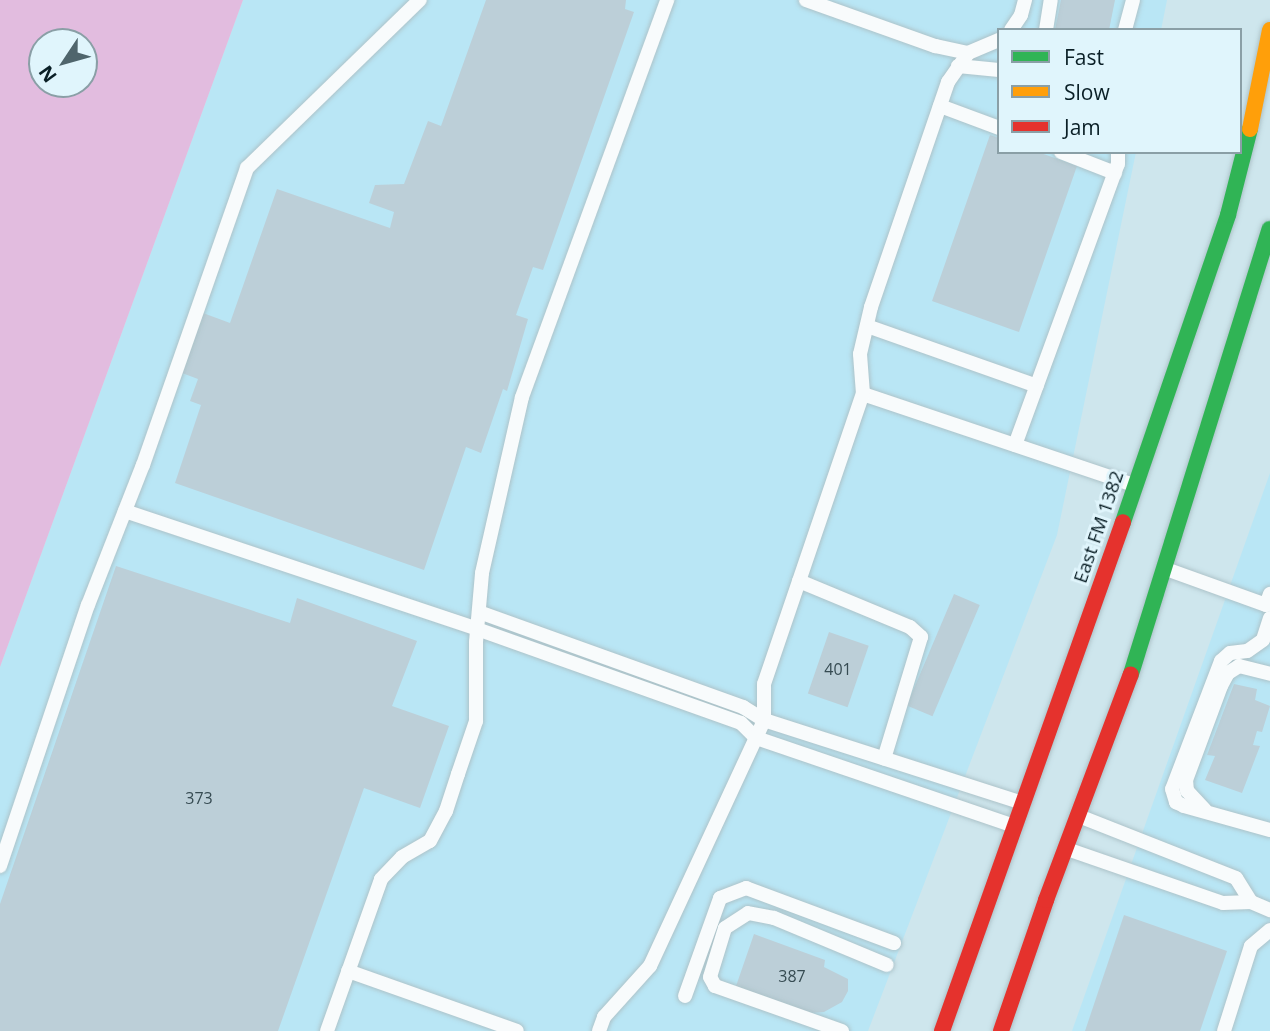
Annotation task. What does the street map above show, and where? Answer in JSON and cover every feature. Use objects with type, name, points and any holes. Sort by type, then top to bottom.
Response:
[{"type":"main road","name":"East FM 1382","points":[[942,1031],[1031,805],[1228,215],[1261,86],[1270,30]]},
{"type":"main road","points":[[1001,1031],[1059,846],[1130,678],[1270,229]]},
{"type":"lane","points":[[0,866],[88,605],[125,511],[247,168],[420,0]]},
{"type":"lane","points":[[327,1031],[381,879],[402,858],[430,841],[446,811],[476,720],[477,629],[482,573],[522,397],[667,0]]},
{"type":"lane","points":[[806,0],[935,46],[968,52],[997,41]]},
{"type":"lane","points":[[1012,28],[1021,15],[1025,0]]},
{"type":"lane","points":[[1046,28],[1051,0]]},
{"type":"lane","points":[[1126,28],[1133,0]]},
{"type":"lane","points":[[599,1031],[604,1017],[650,966],[764,720],[764,684],[863,394],[860,355],[867,326],[940,106],[958,66],[968,52]]},
{"type":"lane","points":[[958,66],[997,70]]},
{"type":"lane","points":[[940,106],[997,127]]},
{"type":"lane","points":[[1066,154],[1115,173]]},
{"type":"lane","points":[[1015,445],[1115,173],[1118,154]]},
{"type":"lane","points":[[1254,282],[1270,288]]},
{"type":"lane","points":[[867,326],[1037,386]]},
{"type":"lane","points":[[863,394],[1136,486]]},
{"type":"lane","points":[[125,511],[477,629],[741,723],[756,737],[1022,829]]},
{"type":"lane","points":[[1165,569],[1269,606],[1263,640],[1247,651],[1230,653],[1221,661],[1213,676],[1172,789],[1176,802],[1184,806],[1270,830]]},
{"type":"lane","points":[[799,581],[910,627],[921,637],[884,759]]},
{"type":"lane","points":[[479,612],[743,707],[764,720],[1031,805]]},
{"type":"lane","points":[[1251,668],[1270,660]]},
{"type":"lane","points":[[1207,813],[1186,791],[1186,780],[1228,673],[1239,666],[1270,674]]},
{"type":"lane","points":[[1071,814],[1236,878],[1251,902]]},
{"type":"lane","points":[[1059,846],[1223,903],[1251,902],[1270,909]]},
{"type":"lane","points":[[685,996],[720,898],[746,888],[894,943]]},
{"type":"lane","points":[[842,1031],[715,986],[710,977],[724,928],[748,913],[774,918],[887,965]]},
{"type":"lane","points":[[1224,1031],[1251,946],[1270,930]]},
{"type":"lane","points":[[348,971],[517,1031]]},
{"type":"shaded area","points":[[0,0],[243,0],[0,667]]},
{"type":"shaded area","points":[[243,0],[1167,0],[1161,28],[997,28],[997,154],[1136,154],[1057,535],[868,1031],[0,1031],[0,667]]},
{"type":"shaded area","points":[[1270,473],[1270,1031],[1072,1031]]},
{"type":"building","points":[[486,0],[626,0],[625,9],[634,12],[543,270],[533,267],[516,315],[528,319],[507,391],[503,389],[481,453],[466,447],[424,570],[175,483],[201,405],[190,401],[198,379],[182,373],[203,313],[230,323],[277,189],[390,228],[394,212],[369,203],[375,185],[404,184],[428,121],[441,126]]},
{"type":"building","points":[[1061,0],[1115,0],[1109,28],[1055,28]]},
{"type":"building","points":[[990,135],[997,137],[997,154],[1044,154],[1077,166],[1019,332],[932,301]]},
{"type":"building","points":[[116,566],[290,623],[297,598],[417,641],[392,706],[449,726],[420,808],[364,788],[278,1031],[0,1031],[0,904]]},
{"type":"building","points":[[954,594],[980,605],[932,716],[907,705]]},
{"type":"building","points":[[829,632],[869,646],[848,707],[808,693]]},
{"type":"building","points":[[1234,684],[1257,689],[1255,700],[1270,706],[1262,732],[1257,731],[1253,745],[1260,746],[1242,793],[1205,780],[1215,756],[1207,755]]},
{"type":"building","points":[[1124,915],[1227,951],[1200,1031],[1085,1031]]},
{"type":"building","points":[[754,934],[825,960],[824,967],[848,979],[848,991],[842,1002],[824,1012],[809,1013],[735,989]]},
{"type":"traffic: fast","points":[[1123,522],[1228,215],[1250,129]]},
{"type":"traffic: fast","points":[[1131,674],[1270,229]]},
{"type":"traffic: slow","points":[[1250,129],[1270,30]]},
{"type":"traffic: jam","points":[[942,1031],[1123,522]]},
{"type":"traffic: jam","points":[[1001,1031],[1046,900],[1131,674]]}]
